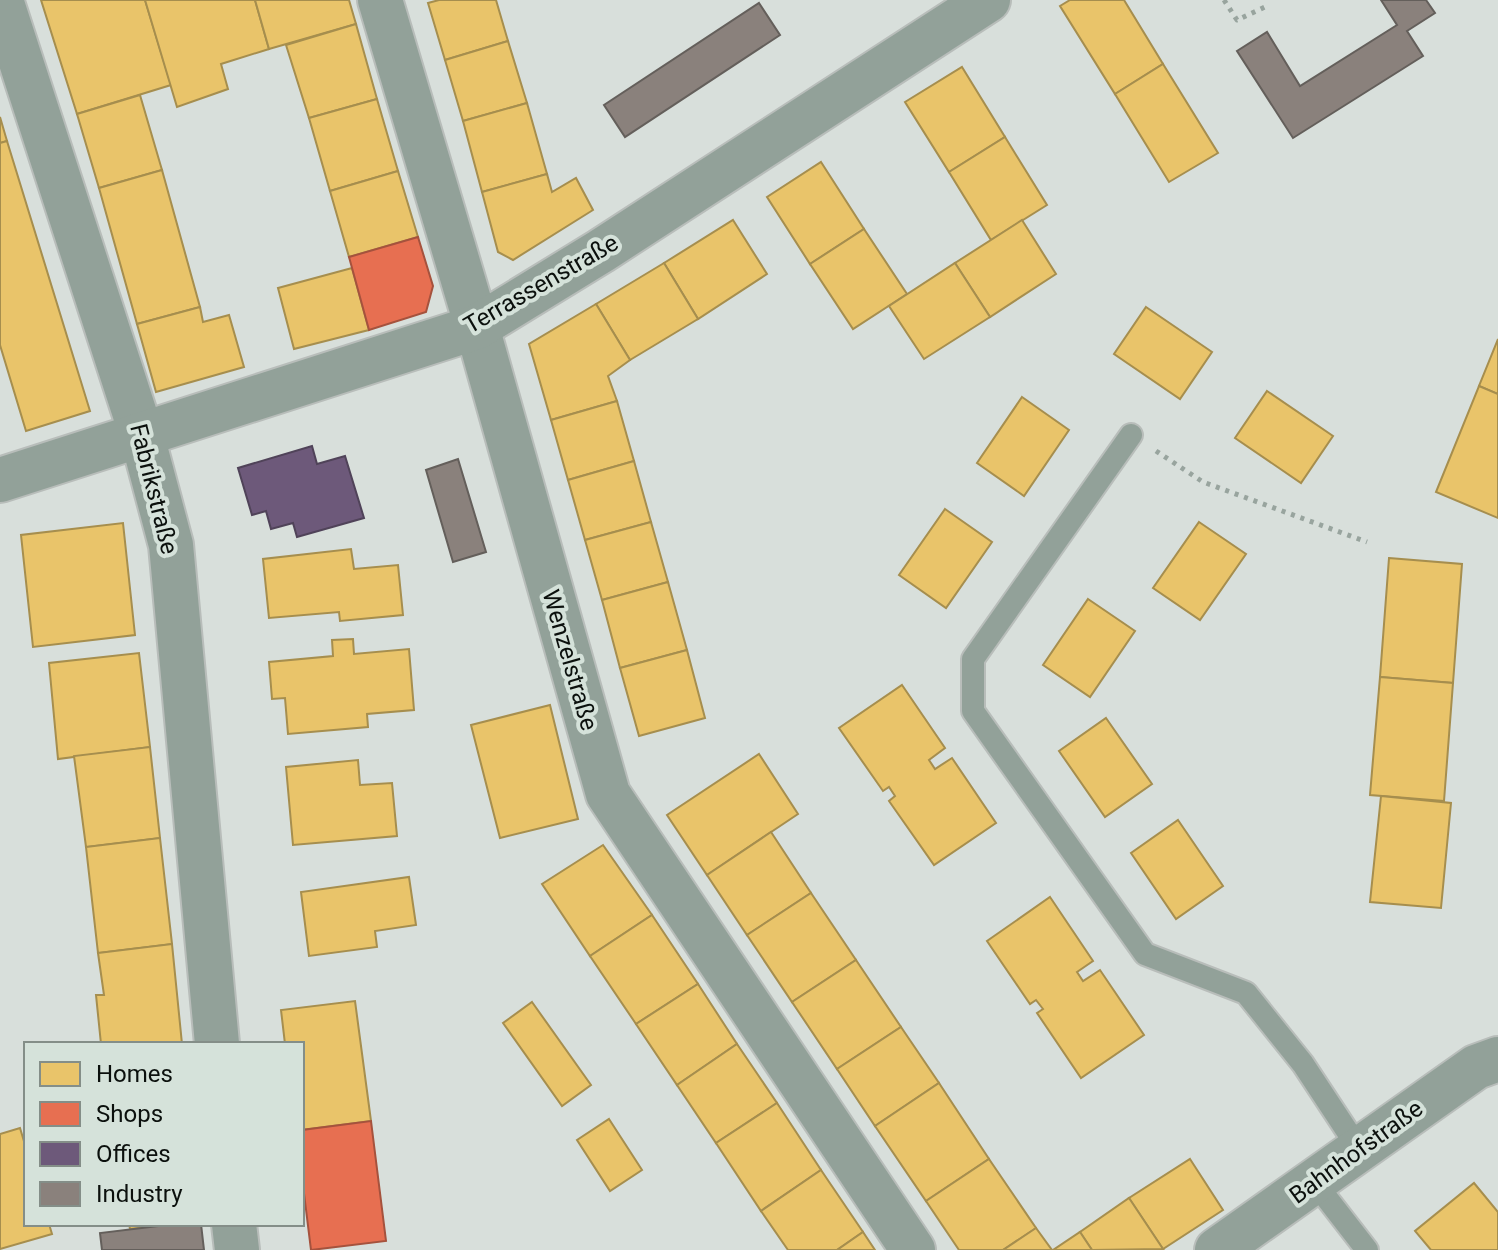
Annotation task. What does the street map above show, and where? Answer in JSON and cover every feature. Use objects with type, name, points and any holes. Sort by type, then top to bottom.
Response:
[{"type":"street","name":"Fabrikstraße","points":[[1,0],[142,436],[171,545],[217,1042]]},
{"type":"street","name":"Wenzelstraße","points":[[380,0],[477,327],[608,794],[913,1250]]},
{"type":"street","name":"Terrassenstraße","points":[[0,480],[477,327],[601,251],[988,0]]},
{"type":"street","name":"Bahnhofstraße","points":[[1217,1250],[1476,1067],[1498,1059]]},
{"type":"street","points":[[234,1226],[237,1250]]},
{"type":"lane","points":[[1131,435],[973,659],[973,711],[1145,954],[1246,993],[1303,1064],[1359,1149]]},
{"type":"lane","points":[[1315,1183],[1367,1250]]},
{"type":"path","points":[[1224,0],[1237,20],[1269,5]]},
{"type":"path","points":[[1131,435],[1203,482],[1367,542]]},
{"type":"building: Homes","points":[[41,0],[145,0],[171,85],[77,114]]},
{"type":"building: Homes","points":[[145,0],[255,0],[269,49],[221,64],[228,89],[177,107]]},
{"type":"building: Homes","points":[[255,0],[349,0],[356,24],[269,49]]},
{"type":"building: Homes","points":[[439,0],[496,0],[508,41],[445,60],[428,3]]},
{"type":"building: Homes","points":[[1070,0],[1124,0],[1163,64],[1115,94],[1060,6]]},
{"type":"building: Homes","points":[[356,24],[377,99],[309,118],[286,45]]},
{"type":"building: Homes","points":[[508,41],[527,103],[463,121],[445,60]]},
{"type":"building: Homes","points":[[1163,64],[1218,153],[1169,182],[1115,94]]},
{"type":"building: Homes","points":[[962,67],[1005,137],[949,172],[905,102]]},
{"type":"building: Homes","points":[[140,95],[162,170],[99,188],[77,114]]},
{"type":"building: Homes","points":[[377,99],[398,171],[330,191],[309,118]]},
{"type":"building: Homes","points":[[527,103],[547,174],[482,192],[463,121]]},
{"type":"building: Homes","points":[[0,117],[7,141],[0,143]]},
{"type":"building: Homes","points":[[1005,137],[1047,205],[991,240],[949,172]]},
{"type":"building: Homes","points":[[7,141],[90,411],[26,431],[0,345],[0,143]]},
{"type":"building: Homes","points":[[821,162],[864,229],[810,264],[767,197]]},
{"type":"building: Homes","points":[[162,170],[200,307],[137,324],[99,188]]},
{"type":"building: Homes","points":[[398,171],[418,237],[349,257],[330,191]]},
{"type":"building: Homes","points":[[547,174],[552,192],[576,178],[593,210],[513,260],[498,252],[482,192]]},
{"type":"building: Homes","points":[[733,220],[767,274],[698,319],[664,263]]},
{"type":"building: Homes","points":[[1022,220],[1056,274],[990,317],[955,263]]},
{"type":"building: Homes","points":[[864,229],[907,294],[853,329],[810,264]]},
{"type":"building: Homes","points":[[664,263],[698,319],[630,360],[596,304]]},
{"type":"building: Homes","points":[[955,263],[990,317],[924,359],[889,306]]},
{"type":"building: Homes","points":[[352,268],[369,330],[294,349],[278,288]]},
{"type":"building: Homes","points":[[596,304],[630,360],[608,376],[617,401],[551,420],[529,344]]},
{"type":"building: Homes","points":[[200,307],[203,322],[229,315],[244,367],[156,392],[137,324]]},
{"type":"building: Homes","points":[[1146,307],[1212,352],[1180,399],[1114,354]]},
{"type":"building: Homes","points":[[1498,339],[1498,394],[1479,386]]},
{"type":"building: Homes","points":[[1479,386],[1498,394],[1498,518],[1436,492]]},
{"type":"building: Homes","points":[[1267,391],[1333,436],[1301,483],[1235,438]]},
{"type":"building: Homes","points":[[1022,397],[1069,430],[1024,496],[977,463]]},
{"type":"building: Homes","points":[[617,401],[634,461],[568,480],[551,420]]},
{"type":"building: Homes","points":[[634,461],[651,522],[585,540],[568,480]]},
{"type":"building: Homes","points":[[945,509],[992,542],[946,608],[899,575]]},
{"type":"building: Homes","points":[[651,522],[668,582],[602,600],[585,540]]},
{"type":"building: Homes","points":[[1199,522],[1246,554],[1200,620],[1153,588]]},
{"type":"building: Homes","points":[[123,523],[135,635],[33,647],[21,535]]},
{"type":"building: Homes","points":[[351,549],[354,569],[398,565],[403,615],[340,621],[339,612],[269,618],[263,559]]},
{"type":"building: Homes","points":[[1389,558],[1462,564],[1453,683],[1380,677]]},
{"type":"building: Homes","points":[[668,582],[687,650],[620,668],[602,600]]},
{"type":"building: Homes","points":[[1088,599],[1135,631],[1090,697],[1043,665]]},
{"type":"building: Homes","points":[[353,639],[354,654],[409,649],[414,710],[367,714],[368,727],[288,734],[285,698],[272,699],[269,662],[333,656],[332,640]]},
{"type":"building: Homes","points":[[687,650],[705,718],[639,736],[620,668]]},
{"type":"building: Homes","points":[[139,653],[150,747],[58,759],[49,663]]},
{"type":"building: Homes","points":[[1380,677],[1453,683],[1444,801],[1370,795]]},
{"type":"building: Homes","points":[[902,685],[945,748],[929,760],[935,769],[952,758],[996,823],[934,865],[889,801],[895,796],[889,787],[883,791],[839,728]]},
{"type":"building: Homes","points":[[550,705],[578,819],[500,838],[471,725]]},
{"type":"building: Homes","points":[[1106,718],[1152,784],[1105,817],[1059,751]]},
{"type":"building: Homes","points":[[150,747],[160,838],[86,847],[74,756]]},
{"type":"building: Homes","points":[[759,754],[798,814],[707,875],[667,815]]},
{"type":"building: Homes","points":[[358,760],[360,785],[392,783],[397,836],[293,845],[286,767]]},
{"type":"building: Homes","points":[[1381,796],[1451,803],[1441,908],[1370,902]]},
{"type":"building: Homes","points":[[1178,820],[1223,886],[1176,919],[1131,853]]},
{"type":"building: Homes","points":[[771,832],[811,893],[747,935],[707,875]]},
{"type":"building: Homes","points":[[160,838],[172,944],[98,953],[86,847]]},
{"type":"building: Homes","points":[[603,845],[652,915],[590,956],[542,884]]},
{"type":"building: Homes","points":[[409,877],[416,925],[375,931],[377,947],[309,956],[301,892]]},
{"type":"building: Homes","points":[[811,893],[856,960],[792,1002],[747,935]]},
{"type":"building: Homes","points":[[1050,897],[1093,961],[1077,972],[1083,981],[1100,970],[1144,1035],[1081,1078],[1037,1013],[1043,1009],[1036,1000],[1030,1004],[987,941]]},
{"type":"building: Homes","points":[[652,915],[698,984],[636,1024],[590,956]]},
{"type":"building: Homes","points":[[172,944],[182,1042],[101,1042],[96,995],[104,995],[98,953]]},
{"type":"building: Homes","points":[[856,960],[901,1027],[837,1069],[792,1002]]},
{"type":"building: Homes","points":[[698,984],[737,1044],[677,1085],[636,1024]]},
{"type":"building: Homes","points":[[355,1001],[371,1121],[304,1130],[304,1042],[285,1042],[281,1010]]},
{"type":"building: Homes","points":[[532,1002],[591,1085],[562,1106],[503,1023]]},
{"type":"building: Homes","points":[[901,1027],[939,1083],[875,1126],[837,1069]]},
{"type":"building: Homes","points":[[737,1044],[777,1103],[716,1143],[677,1085]]},
{"type":"building: Homes","points":[[939,1083],[989,1159],[926,1201],[875,1126]]},
{"type":"building: Homes","points":[[777,1103],[821,1170],[761,1211],[716,1143]]},
{"type":"building: Homes","points":[[609,1119],[642,1170],[610,1191],[577,1140]]},
{"type":"building: Homes","points":[[20,1128],[24,1141],[24,1226],[50,1226],[52,1234],[0,1249],[0,1134]]},
{"type":"building: Homes","points":[[989,1159],[1036,1228],[1003,1250],[959,1250],[926,1201]]},
{"type":"building: Homes","points":[[1190,1159],[1223,1210],[1163,1249],[1129,1198]]},
{"type":"building: Homes","points":[[821,1170],[863,1232],[837,1250],[788,1250],[761,1211]]},
{"type":"building: Homes","points":[[1474,1183],[1498,1212],[1498,1250],[1431,1250],[1415,1231]]},
{"type":"building: Homes","points":[[1129,1198],[1163,1249],[1092,1250],[1080,1232]]},
{"type":"building: Homes","points":[[129,1226],[157,1226],[130,1229]]},
{"type":"building: Homes","points":[[1036,1228],[1052,1250],[1003,1250]]},
{"type":"building: Homes","points":[[863,1232],[875,1250],[837,1250]]},
{"type":"building: Homes","points":[[1080,1232],[1092,1250],[1053,1250]]},
{"type":"building: Shops","points":[[418,237],[433,286],[426,312],[369,330],[349,257]]},
{"type":"building: Shops","points":[[371,1121],[386,1241],[311,1250],[304,1193],[304,1130]]},
{"type":"building: Offices","points":[[312,446],[317,464],[345,456],[364,518],[297,537],[293,523],[271,529],[266,511],[252,515],[238,468]]},
{"type":"building: Industry","points":[[1381,0],[1426,0],[1435,13],[1407,31],[1423,56],[1293,138],[1237,51],[1267,32],[1300,86],[1397,25]]},
{"type":"building: Industry","points":[[759,3],[780,35],[625,137],[604,105]]},
{"type":"building: Industry","points":[[458,459],[486,552],[453,562],[426,470]]},
{"type":"building: Industry","points":[[158,1226],[201,1226],[204,1250],[102,1250],[100,1233]]}]
